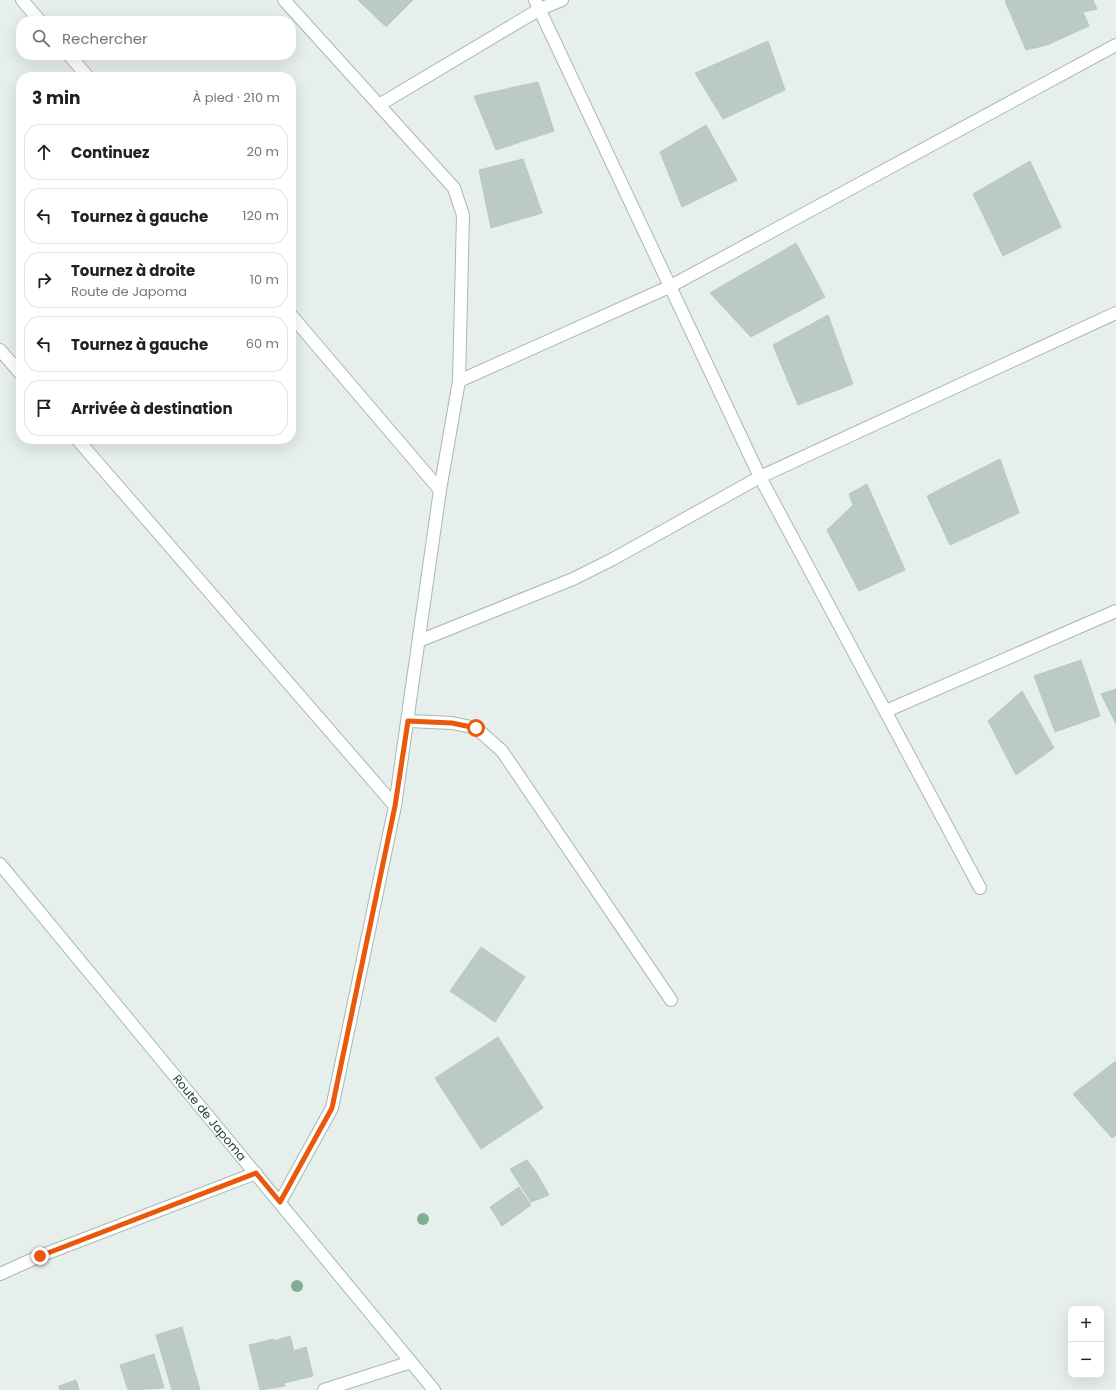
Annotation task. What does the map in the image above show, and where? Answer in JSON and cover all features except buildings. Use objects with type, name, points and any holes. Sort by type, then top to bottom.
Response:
[{"type":"street","points":[[22,0],[36,16]]},
{"type":"street","points":[[280,1202],[332,1108],[395,806],[440,490],[459,381],[463,215],[454,188],[284,0]]},
{"type":"street","points":[[378,104],[537,5],[562,0]]},
{"type":"street","points":[[537,5],[760,477],[980,888]]},
{"type":"street","points":[[459,381],[670,287],[1116,45]]},
{"type":"street","points":[[73,60],[84,72]]},
{"type":"street","points":[[419,641],[573,579],[760,477],[1116,313]]},
{"type":"street","points":[[296,321],[440,490]]},
{"type":"street","points":[[0,350],[16,368]]},
{"type":"street","points":[[81,444],[395,806]]},
{"type":"street","points":[[886,711],[1116,611]]},
{"type":"street","points":[[408,721],[452,723],[476,728],[502,751],[671,1000]]},
{"type":"street","name":"Route de Japoma","points":[[0,864],[434,1390]]},
{"type":"street","points":[[0,1274],[40,1256],[256,1173]]},
{"type":"street","points":[[324,1390],[411,1362]]},
{"type":"route","points":[[40,1256],[256,1173],[280,1202],[332,1108],[395,806],[408,721],[452,723],[476,728]]}]
